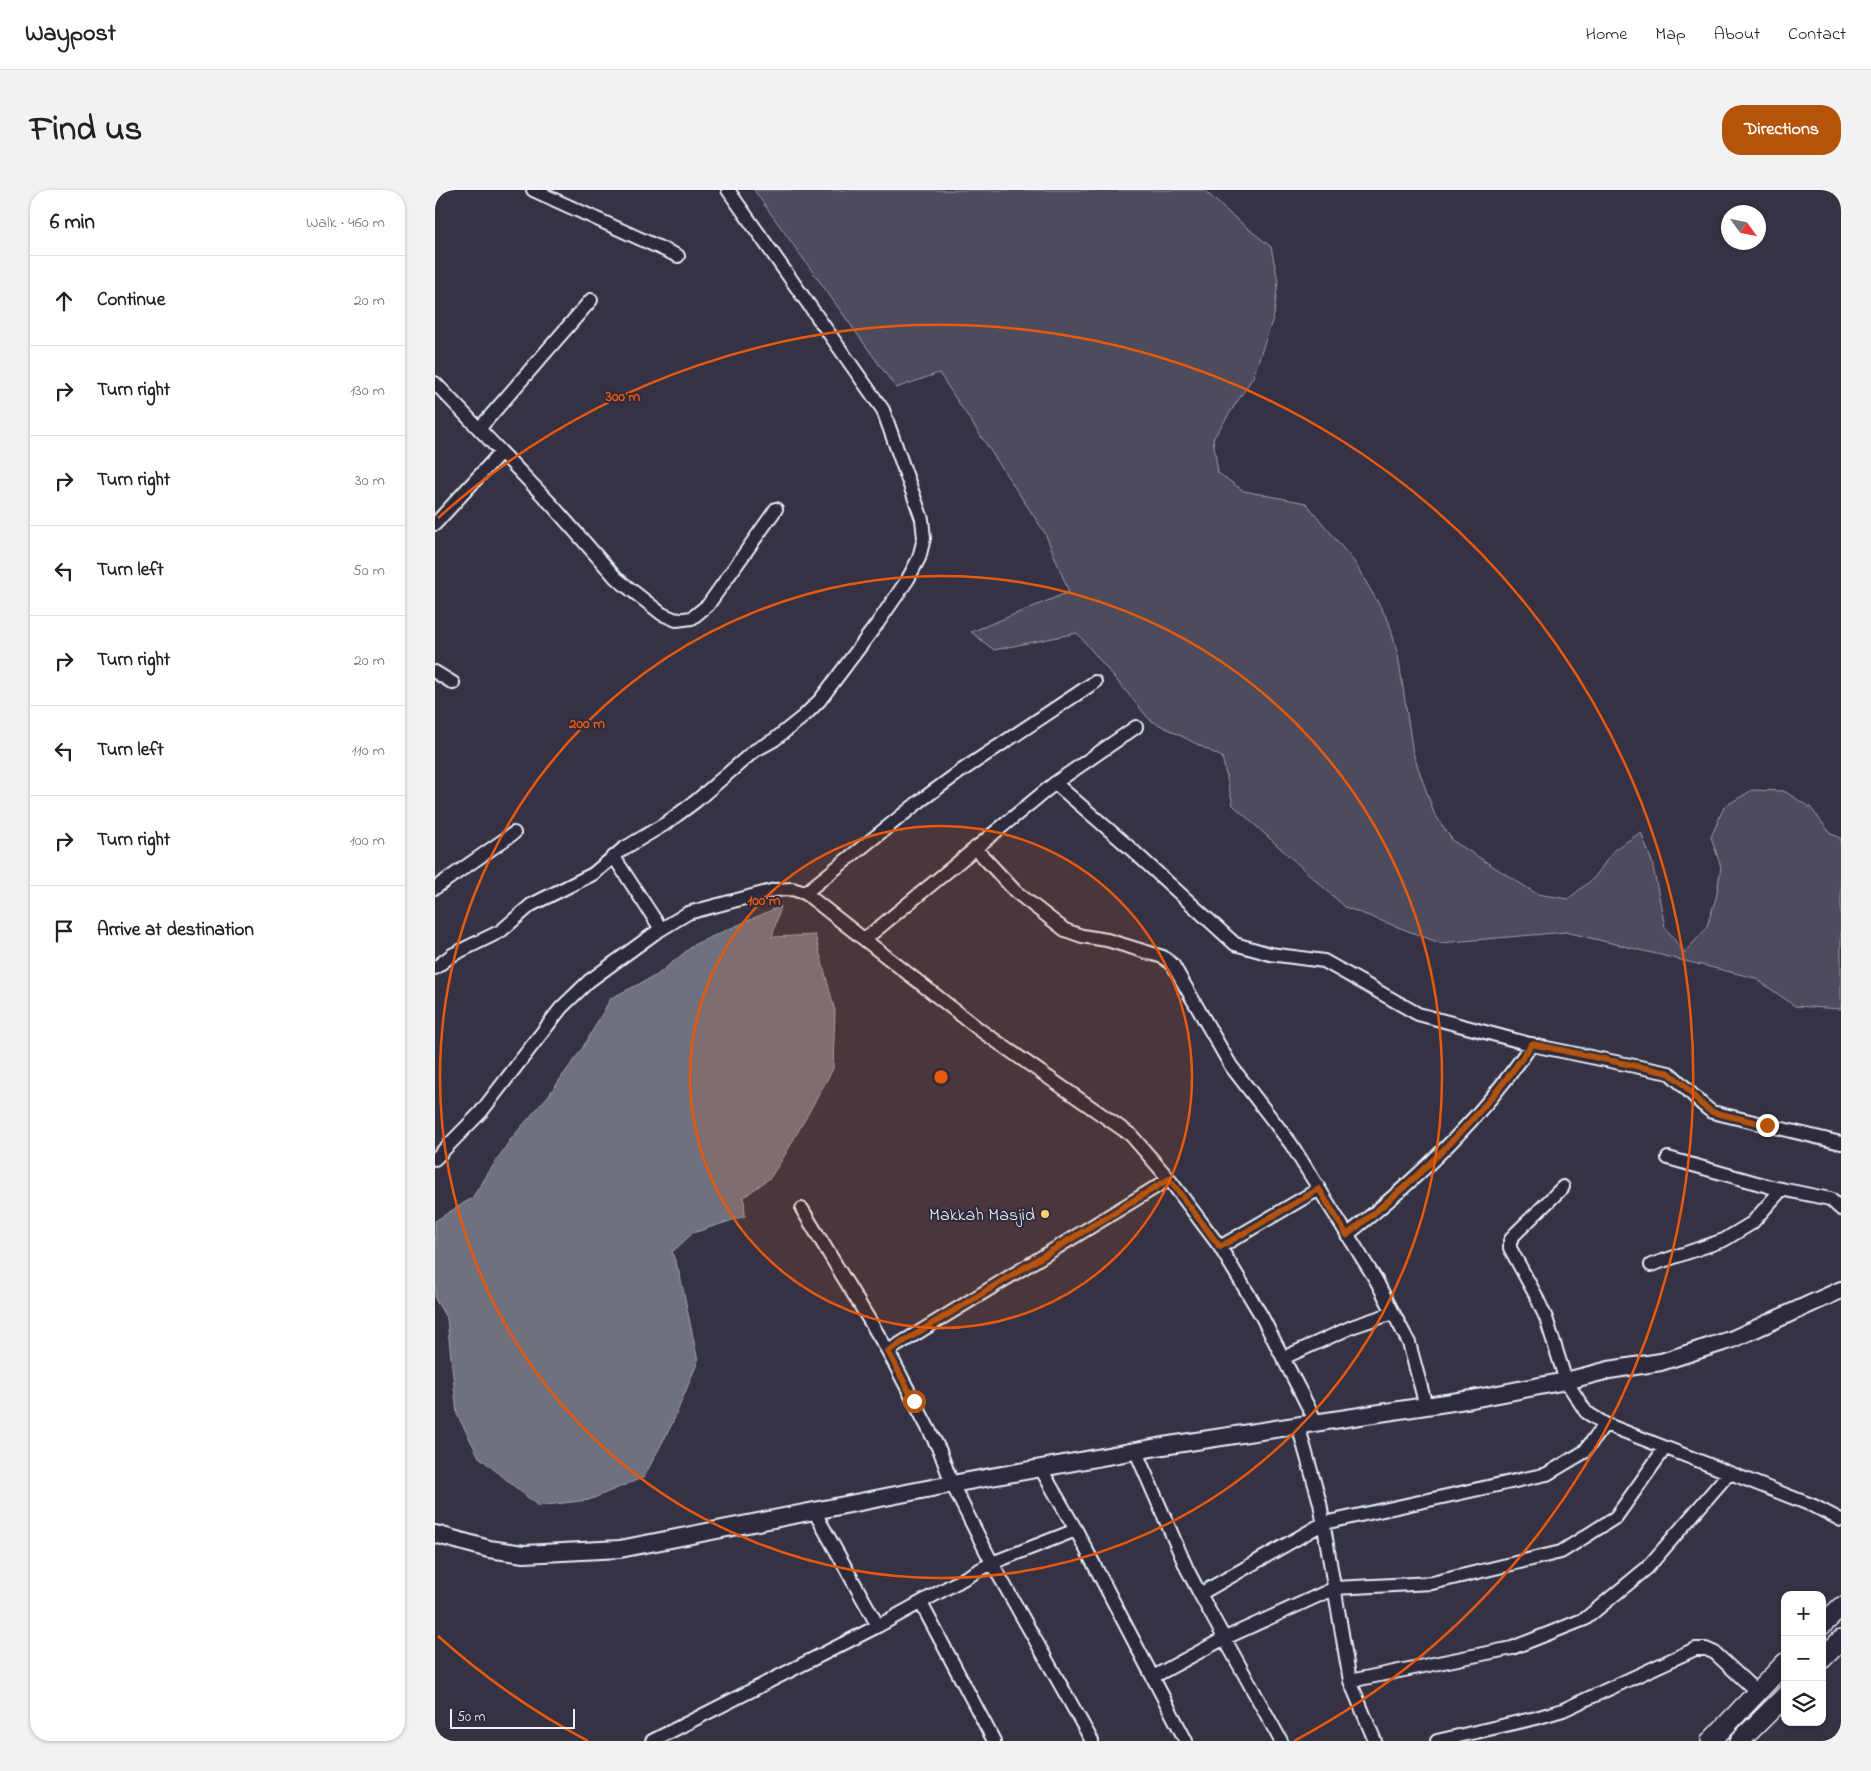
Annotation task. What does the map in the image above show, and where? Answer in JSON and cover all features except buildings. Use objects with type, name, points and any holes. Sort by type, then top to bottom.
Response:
[{"type":"main road","points":[[1826,1621],[1841,1607]]},
{"type":"main road","points":[[1826,1655],[1841,1640]]},
{"type":"main road","points":[[1711,1741],[1781,1667]]},
{"type":"main road","points":[[1740,1741],[1781,1700]]},
{"type":"street","points":[[533,190],[678,256]]},
{"type":"street","points":[[435,968],[452,955],[501,930],[531,905],[593,874],[614,857],[696,801],[754,751],[774,740],[804,716],[825,692],[877,624],[908,579],[919,558],[924,538],[922,519],[883,410],[728,190]]},
{"type":"street","points":[[479,430],[591,300]]},
{"type":"street","points":[[435,383],[552,505],[616,578],[662,614],[676,620],[692,618],[708,605],[776,509]]},
{"type":"street","points":[[435,524],[501,452]]},
{"type":"street","points":[[435,672],[453,683]]},
{"type":"street","points":[[805,892],[961,771],[1095,682]]},
{"type":"street","points":[[865,939],[1055,783],[1136,727]]},
{"type":"street","points":[[1055,783],[1130,848],[1235,944],[1270,954],[1324,961],[1418,1014],[1532,1044],[1669,1073],[1712,1112],[1841,1143]]},
{"type":"street","points":[[435,888],[513,833]]},
{"type":"street","points":[[975,848],[1016,892],[1065,930],[1081,936],[1107,940],[1163,956],[1173,964],[1231,1066],[1291,1144],[1376,1280],[1409,1344],[1426,1406]]},
{"type":"street","points":[[614,857],[661,929]]},
{"type":"street","points":[[435,1159],[493,1098],[561,1008],[589,981],[661,929],[688,912],[775,890],[792,889],[805,892],[980,1030],[1131,1135],[1169,1179],[1220,1247],[1261,1315],[1316,1422]]},
{"type":"street","points":[[1347,1235],[1392,1199],[1427,1167],[1492,1098],[1532,1044]]},
{"type":"street","points":[[1668,1158],[1782,1189],[1830,1199],[1841,1209]]},
{"type":"street","points":[[888,1351],[1169,1179]]},
{"type":"street","points":[[1563,1187],[1514,1235],[1510,1241],[1510,1248],[1535,1294],[1566,1381],[1586,1412],[1605,1424],[1814,1506],[1841,1520]]},
{"type":"street","points":[[1220,1247],[1319,1189]]},
{"type":"street","points":[[1651,1265],[1724,1240],[1752,1223],[1782,1189]]},
{"type":"street","points":[[802,1210],[888,1351],[940,1451],[952,1484],[992,1563],[1092,1741]]},
{"type":"street","points":[[435,1534],[489,1549],[515,1553],[620,1549],[952,1484],[1316,1422],[1472,1399],[1566,1381],[1609,1370],[1661,1362],[1733,1339],[1841,1290]]},
{"type":"street","points":[[1283,1358],[1354,1326],[1393,1313]]},
{"type":"street","points":[[1200,1594],[1324,1523],[1547,1474],[1584,1452],[1605,1424]]},
{"type":"street","points":[[1298,1425],[1320,1502],[1350,1681],[1375,1741]]},
{"type":"street","points":[[1153,1677],[1223,1639],[1335,1588],[1432,1583],[1561,1552],[1616,1517],[1665,1448]]},
{"type":"street","points":[[1135,1452],[1187,1569],[1223,1639],[1281,1741]]},
{"type":"street","points":[[1041,1469],[1076,1530],[1186,1741]]},
{"type":"street","points":[[1350,1681],[1512,1648],[1585,1619],[1647,1568],[1729,1473]]},
{"type":"street","points":[[814,1511],[878,1626]]},
{"type":"street","points":[[652,1741],[878,1626],[992,1563],[1076,1530]]},
{"type":"street","points":[[921,1603],[994,1741]]},
{"type":"street","points":[[1437,1741],[1563,1710],[1695,1649],[1706,1649],[1715,1653],[1757,1692]]},
{"type":"shaded area","points":[[754,190],[1204,190],[1271,247],[1278,281],[1274,315],[1253,377],[1213,439],[1218,473],[1244,491],[1306,503],[1355,563],[1389,622],[1398,655],[1413,753],[1434,813],[1453,841],[1537,894],[1568,899],[1594,878],[1614,850],[1641,832],[1652,862],[1665,927],[1684,953],[1706,929],[1716,898],[1721,867],[1711,837],[1724,807],[1752,790],[1784,791],[1811,808],[1831,834],[1841,838],[1841,1009],[1795,1006],[1755,978],[1566,932],[1440,943],[1345,907],[1233,805],[1222,757],[1150,720],[1077,633],[994,650],[971,632],[1069,592],[1045,533],[939,373],[896,388]]},
{"type":"water","points":[[781,906],[772,937],[815,935],[835,1011],[833,1069],[770,1178],[744,1197],[745,1216],[693,1233],[672,1252],[680,1275],[698,1361],[672,1424],[644,1477],[589,1500],[538,1506],[479,1457],[457,1414],[447,1319],[435,1299],[435,1221],[472,1198],[510,1140],[548,1096],[582,1049],[611,998],[657,975],[695,944]]},
{"type":"place","name":"Makkah Masjid","points":[[1045,1214]]},
{"type":"route","points":[[914,1401],[888,1351],[1169,1179],[1220,1247],[1319,1189],[1347,1235],[1392,1199],[1427,1167],[1492,1098],[1532,1044],[1669,1073],[1712,1112],[1767,1125]]}]
